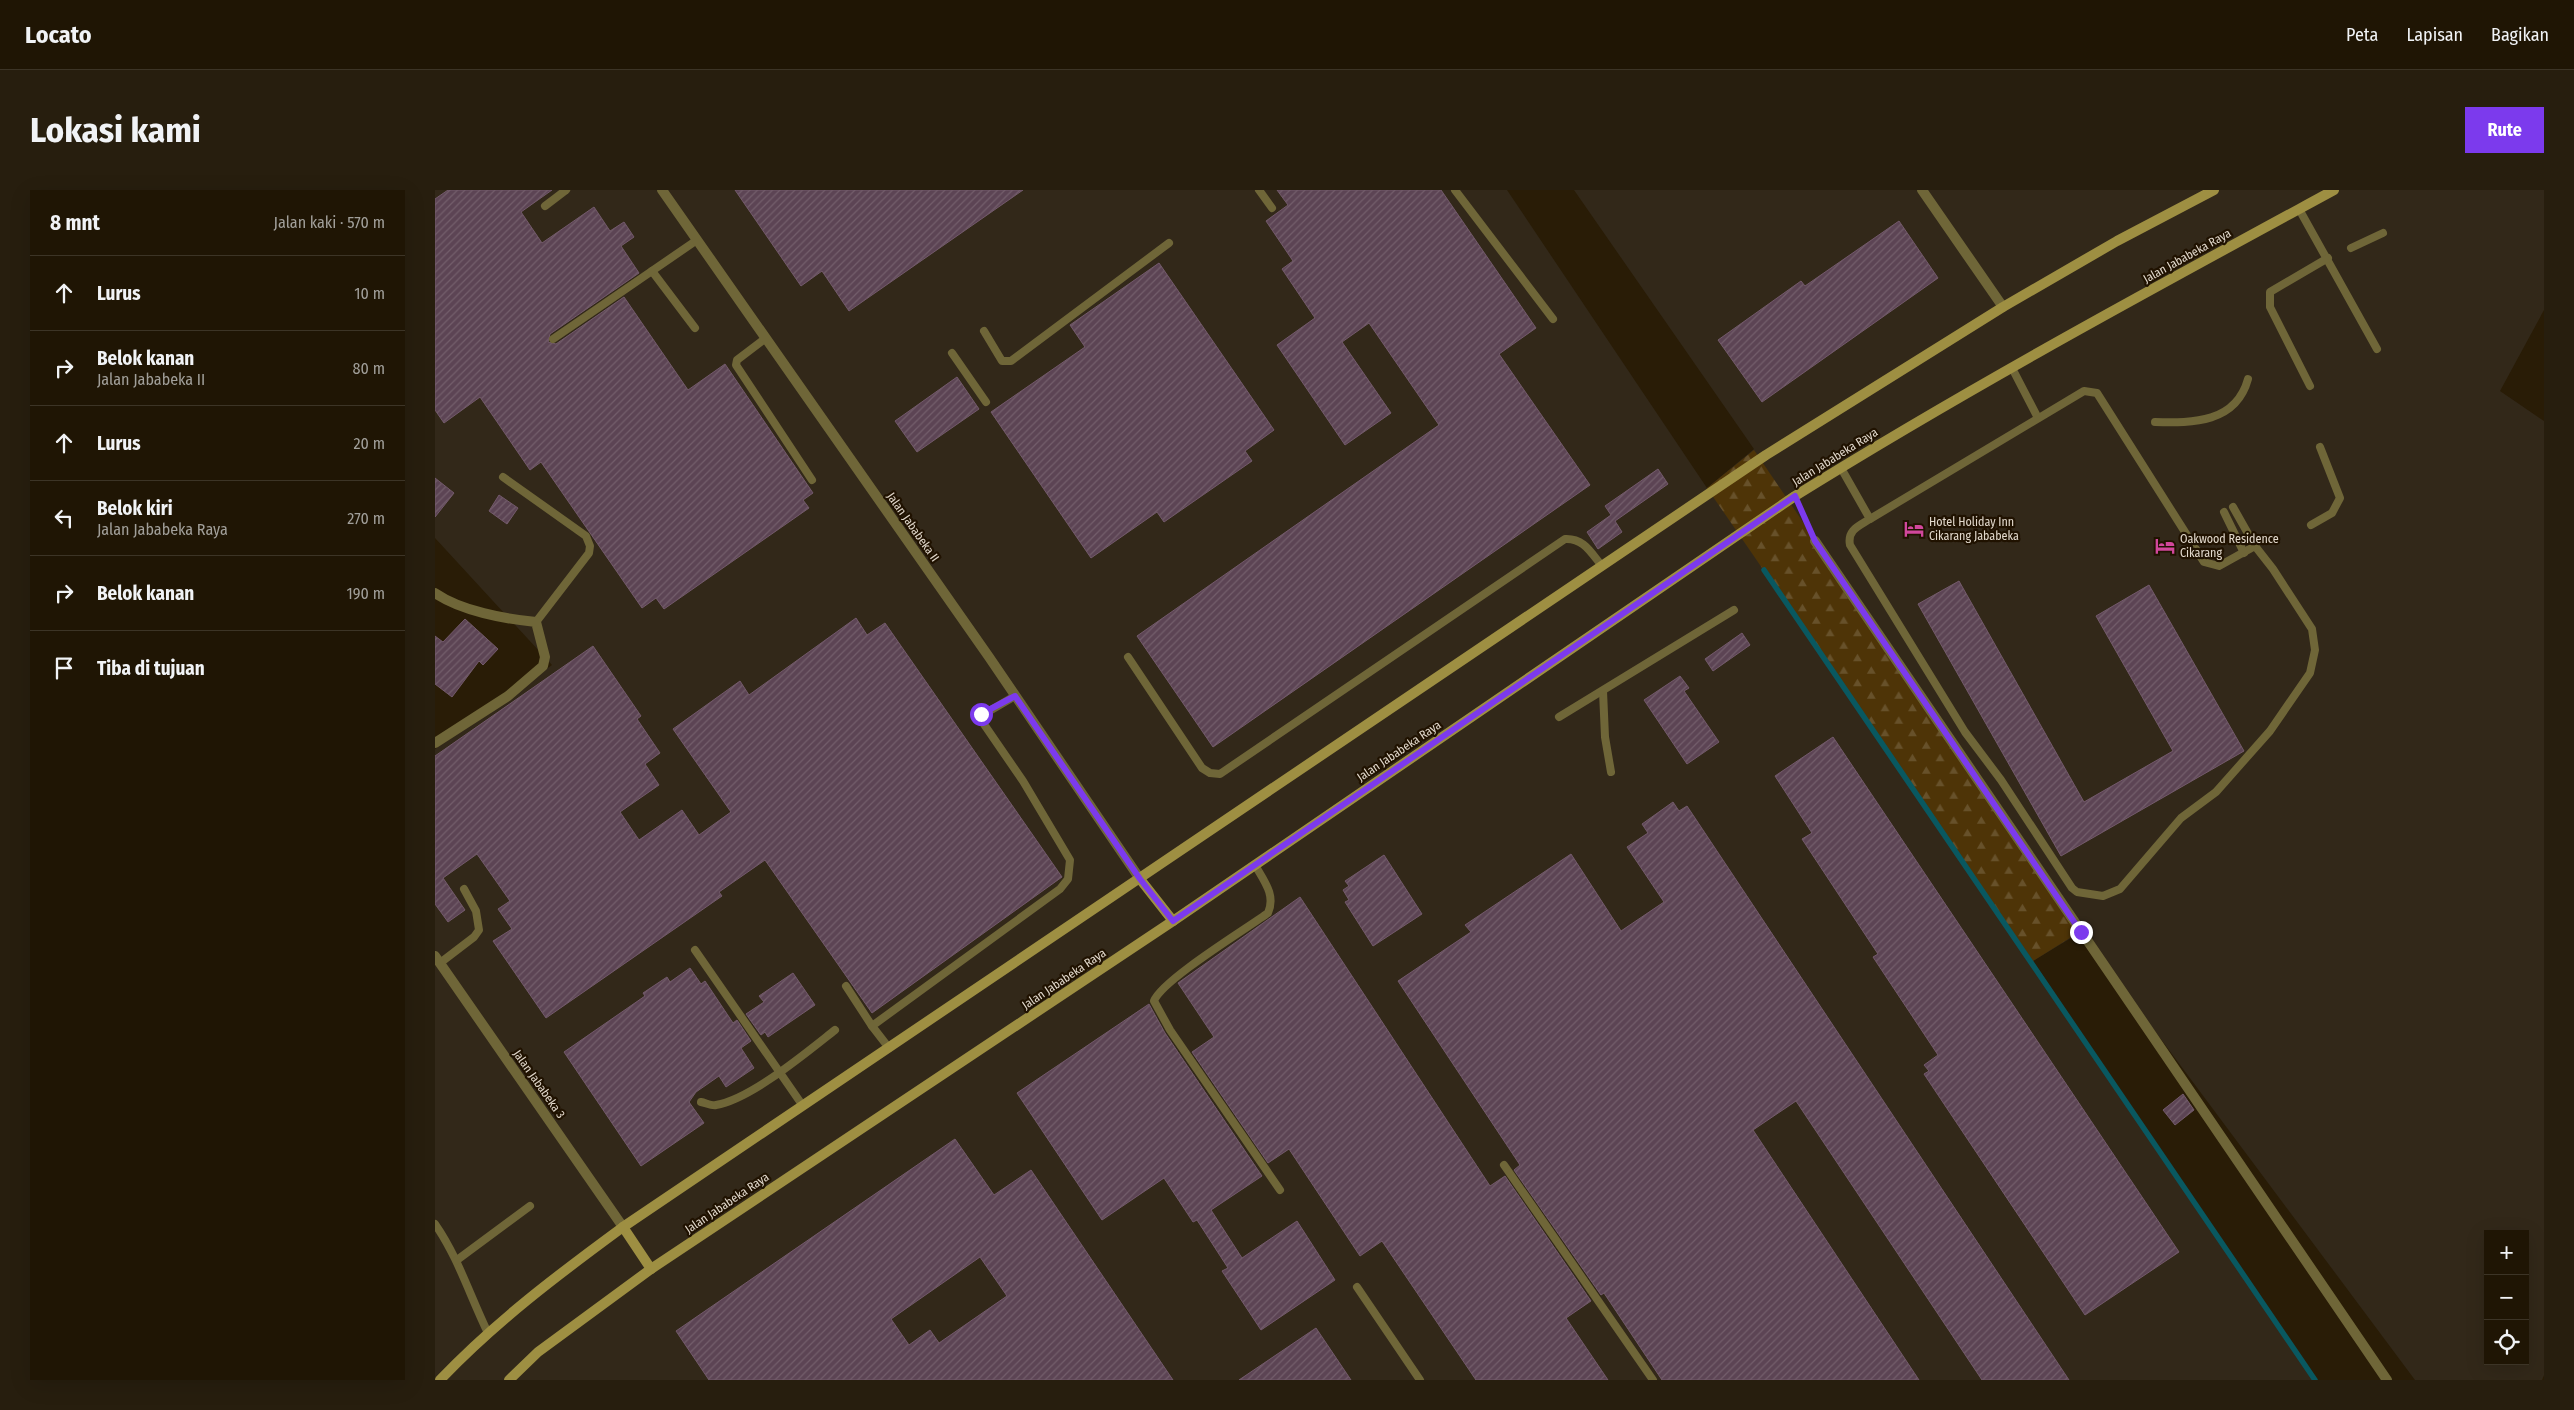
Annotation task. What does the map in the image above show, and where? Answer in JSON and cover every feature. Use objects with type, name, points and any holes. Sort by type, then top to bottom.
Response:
[{"type":"main road","points":[[440,1380],[488,1333],[555,1278],[623,1227],[1765,455],[2003,307],[2117,241],[2214,190]]},
{"type":"main road","name":"Jalan Jababeka Raya","points":[[509,1380],[538,1352],[651,1269],[1173,921],[1702,558],[1793,498],[2012,368],[2334,190]]},
{"type":"main road","points":[[1140,879],[1173,921]]},
{"type":"main road","points":[[623,1227],[651,1269]]},
{"type":"street","name":"Jalan Jababeka II","points":[[662,190],[1015,696],[1140,879]]},
{"type":"street","points":[[1923,190],[2003,307]]},
{"type":"street","points":[[1815,541],[2387,1380]]},
{"type":"street","points":[[435,593],[463,608],[513,620],[536,622],[545,657],[543,666],[508,696],[435,744]]},
{"type":"street","name":"Jalan Jababeka 3","points":[[437,959],[623,1227]]},
{"type":"lane","points":[[545,206],[566,190]]},
{"type":"lane","points":[[1259,190],[1272,208]]},
{"type":"lane","points":[[1455,190],[1553,319]]},
{"type":"lane","points":[[2299,209],[2377,349]]},
{"type":"lane","points":[[2351,248],[2383,233]]},
{"type":"lane","points":[[553,339],[697,240]]},
{"type":"lane","points":[[984,331],[1002,361],[1011,361],[1169,243]]},
{"type":"lane","points":[[2310,386],[2270,307],[2270,292],[2328,258]]},
{"type":"lane","points":[[652,271],[695,328]]},
{"type":"lane","points":[[766,338],[737,360],[736,366],[812,480]]},
{"type":"lane","points":[[952,353],[986,402]]},
{"type":"lane","points":[[2012,368],[2038,418]]},
{"type":"lane","points":[[2155,422],[2206,420],[2236,404],[2248,379]]},
{"type":"lane","points":[[2233,507],[2255,546],[2273,569],[2312,629],[2315,650],[2310,673],[2270,731],[2216,792],[2181,818],[2120,889],[2103,896],[2077,892],[2072,888],[2001,780],[1959,724],[1851,545],[1849,538],[1851,532],[2084,391],[2097,393],[2204,562],[2219,566],[2255,546]]},
{"type":"lane","points":[[2311,525],[2332,513],[2340,498],[2319,447]]},
{"type":"lane","points":[[1841,468],[1870,519]]},
{"type":"lane","points":[[503,477],[586,536],[590,546],[589,553],[536,622]]},
{"type":"lane","points":[[2224,512],[2244,553]]},
{"type":"lane","points":[[1129,657],[1202,768],[1210,773],[1219,774],[1565,539],[1577,540],[1584,544],[1602,566]]},
{"type":"lane","points":[[1559,717],[1735,610]]},
{"type":"lane","points":[[1603,691],[1605,737],[1611,772]]},
{"type":"lane","points":[[872,1026],[1060,889],[1069,878],[1070,860],[1023,782],[979,717],[981,714],[1015,696]]},
{"type":"lane","points":[[1255,865],[1271,894],[1269,913],[1157,993],[1154,1001],[1170,1030],[1280,1190]]},
{"type":"lane","points":[[437,959],[474,937],[479,930],[476,911],[464,889]]},
{"type":"lane","points":[[695,950],[803,1106]]},
{"type":"lane","points":[[846,986],[889,1048]]},
{"type":"lane","points":[[701,1102],[715,1105],[748,1091],[779,1073],[835,1030]]},
{"type":"lane","points":[[1504,1165],[1653,1380]]},
{"type":"lane","points":[[457,1260],[530,1206]]},
{"type":"lane","points":[[435,1224],[457,1260],[488,1333]]},
{"type":"lane","points":[[1357,1287],[1420,1380]]},
{"type":"path","points":[[1793,498],[1815,541]]},
{"type":"shaded area","points":[[435,190],[1507,190],[1707,488],[1754,449],[1574,190],[2544,190],[2544,310],[2500,391],[2544,421],[2544,1375],[2542,1380],[2415,1380],[2081,932],[2033,961],[2316,1380],[435,1380],[435,749],[552,665],[435,538]]},
{"type":"green space","points":[[1754,450],[2081,931],[2033,961],[1707,488]]},
{"type":"building","points":[[448,190],[552,190],[521,212],[542,243],[594,207],[610,231],[624,222],[634,237],[621,246],[639,273],[550,334],[548,342],[556,344],[624,297],[688,390],[725,364],[813,493],[803,500],[809,508],[664,609],[656,598],[642,608],[541,462],[530,470],[480,397],[444,423],[435,410],[435,199]]},
{"type":"building","points":[[735,190],[1023,190],[849,311],[822,271],[801,286]]},
{"type":"building","points":[[1277,190],[1441,190],[1536,328],[1499,354],[1590,485],[1213,747],[1137,636],[1439,425],[1369,323],[1342,342],[1391,413],[1345,445],[1277,345],[1315,318],[1282,269],[1293,261],[1266,221],[1288,205]]},
{"type":"building","points":[[1899,221],[1938,278],[1762,402],[1718,340],[1801,281],[1805,286]]},
{"type":"building","points":[[1159,263],[1274,430],[1245,451],[1252,461],[1164,522],[1157,512],[1091,558],[991,412],[1085,347],[1070,325]]},
{"type":"building","points":[[957,377],[979,409],[917,452],[895,421]]},
{"type":"building","points":[[1658,469],[1668,484],[1615,521],[1622,532],[1598,549],[1587,532],[1611,515],[1605,506]]},
{"type":"building","points":[[435,478],[454,493],[435,517]]},
{"type":"building","points":[[499,495],[518,508],[507,524],[489,511]]},
{"type":"building","points":[[1959,581],[2084,802],[2173,751],[2096,616],[2149,585],[2244,751],[2061,856],[1918,604]]},
{"type":"building","points":[[856,618],[867,635],[885,623],[1062,877],[872,1013],[765,860],[719,892],[722,896],[546,1018],[493,941],[512,929],[498,909],[510,901],[477,854],[443,878],[465,910],[448,922],[435,904],[435,756],[593,646],[641,716],[637,719],[660,753],[645,764],[659,785],[620,812],[639,840],[682,810],[699,835],[731,812],[673,729],[740,681],[749,695]]},
{"type":"building","points":[[465,619],[498,649],[483,665],[479,661],[452,697],[435,684],[435,636],[443,642]]},
{"type":"building","points":[[1742,633],[1750,645],[1713,671],[1705,659]]},
{"type":"building","points":[[1680,676],[1689,688],[1684,691],[1719,742],[1687,764],[1644,700]]},
{"type":"building","points":[[1833,737],[2179,1252],[2085,1315],[1924,1074],[1929,1071],[1924,1065],[1938,1055],[1873,957],[1878,954],[1802,839],[1812,833],[1775,776]]},
{"type":"building","points":[[1673,802],[1679,811],[1687,806],[2069,1380],[1982,1380],[1796,1101],[1753,1130],[1919,1380],[1662,1380],[1604,1293],[1601,1295],[1514,1170],[1520,1165],[1398,981],[1471,932],[1465,925],[1571,854],[1621,931],[1664,902],[1627,847],[1648,833],[1642,824]]},
{"type":"building","points":[[1384,855],[1422,914],[1373,946],[1345,902],[1349,900],[1343,890],[1349,886],[1345,881]]},
{"type":"building","points":[[1300,897],[1490,1186],[1505,1176],[1591,1301],[1566,1318],[1608,1380],[1476,1380],[1382,1241],[1360,1256],[1289,1149],[1268,1163],[1192,1052],[1214,1037],[1178,983]]},
{"type":"building","points":[[690,968],[701,984],[705,981],[733,1023],[737,1020],[751,1041],[741,1048],[754,1068],[726,1087],[719,1076],[696,1092],[689,1102],[704,1123],[641,1166],[564,1052],[645,996],[643,993],[667,977],[670,982]]},
{"type":"building","points":[[793,973],[815,1005],[768,1037],[765,1032],[761,1035],[746,1014],[764,1002],[759,996]]},
{"type":"building","points":[[1149,1004],[1165,1033],[1262,1176],[1211,1210],[1242,1258],[1297,1221],[1335,1280],[1261,1330],[1222,1271],[1228,1268],[1197,1220],[1193,1222],[1164,1178],[1102,1220],[1017,1093]]},
{"type":"building","points":[[2183,1094],[2194,1110],[2175,1125],[2163,1110]]},
{"type":"building","points":[[955,1139],[994,1195],[1031,1170],[1173,1380],[709,1380],[676,1331]],"holes":[[[980,1257],[1007,1296],[939,1343],[930,1330],[909,1345],[891,1319]]]},
{"type":"building","points":[[1316,1328],[1351,1380],[1239,1380]]},
{"type":"waterway","points":[[1764,570],[2315,1380]]},
{"type":"place","name":"Hotel Holiday Inn Cikarang Jababeka","points":[[1914,529]]},
{"type":"place","name":"Oakwood Residence Cikarang","points":[[2165,546]]},
{"type":"route","points":[[981,714],[1015,696],[1140,879],[1173,921],[1795,496],[1815,541],[2081,932]]}]
